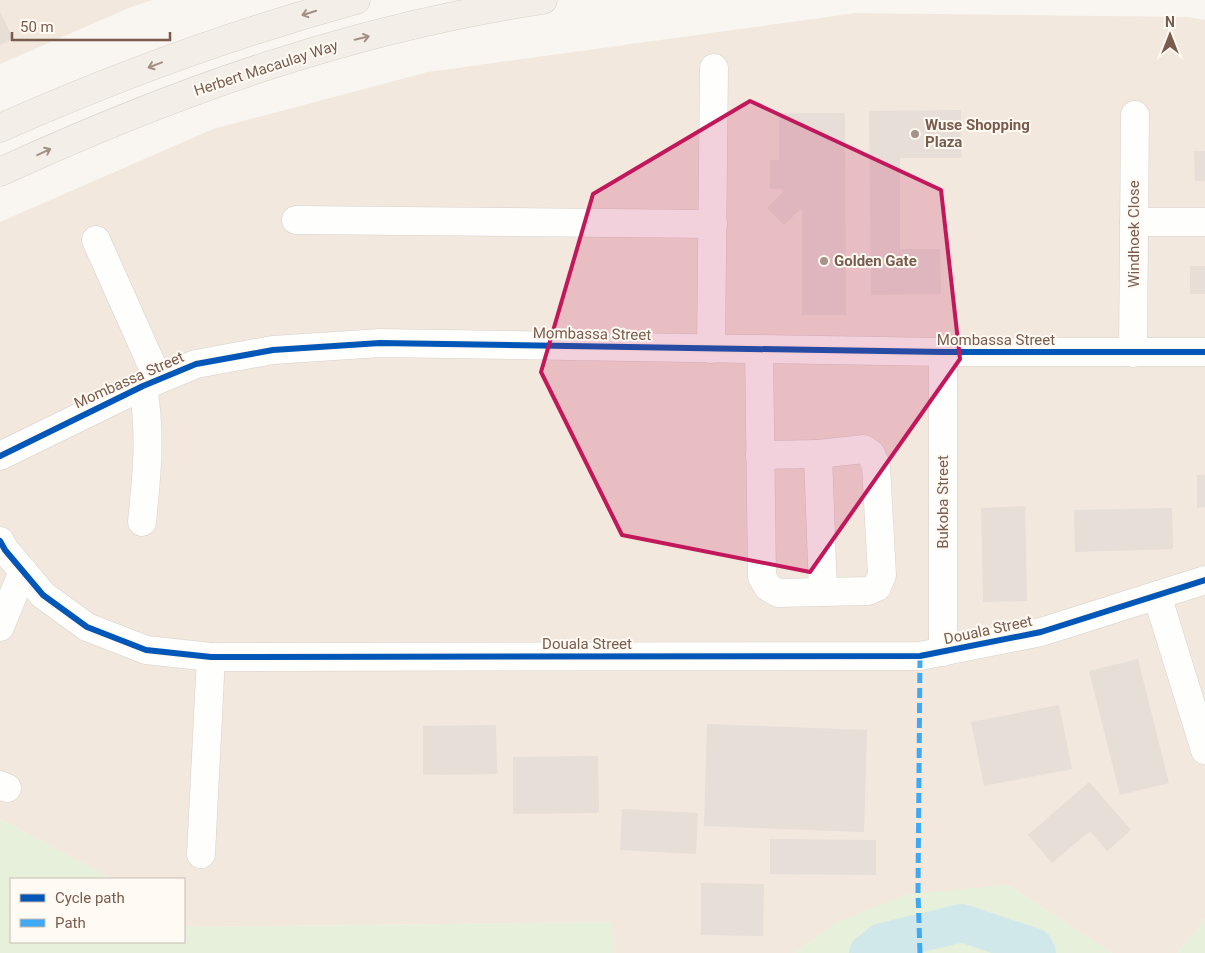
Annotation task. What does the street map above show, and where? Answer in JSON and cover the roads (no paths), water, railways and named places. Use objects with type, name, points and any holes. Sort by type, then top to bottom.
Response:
[{"type":"main road","points":[[0,128],[58,102],[190,53],[322,9],[356,0]]},
{"type":"main road","name":"Herbert Macaulay Way","points":[[0,172],[77,137],[204,87],[332,45],[482,4],[543,0]]},
{"type":"street","points":[[711,349],[714,68]]},
{"type":"street","name":"Windhoek Close","points":[[1133,353],[1135,115]]},
{"type":"street","points":[[296,220],[713,224]]},
{"type":"street","points":[[1134,222],[1205,222]]},
{"type":"street","points":[[96,240],[150,383],[147,412],[149,445],[142,522]]},
{"type":"street","name":"Mombassa Street","points":[[0,456],[150,383],[196,364],[273,350],[380,343],[943,352],[1205,352]]},
{"type":"street","points":[[759,349],[760,455],[762,577],[768,587],[778,593],[868,591],[877,587],[882,574],[876,466],[871,454],[864,448],[818,454],[760,455]]},
{"type":"street","name":"Bukoba Street","points":[[943,352],[943,652]]},
{"type":"street","points":[[818,454],[824,592]]},
{"type":"street","name":"Douala Street","points":[[0,541],[5,550],[43,595],[87,627],[146,650],[211,658],[920,656],[1042,632],[1205,580]]},
{"type":"street","points":[[0,626],[23,571]]},
{"type":"street","points":[[1157,595],[1205,750]]},
{"type":"street","points":[[201,854],[211,658]]},
{"type":"waterway","points":[[868,953],[882,942],[962,923],[1034,947],[1037,953]]},
{"type":"place","name":"Wuse Shopping Plaza","points":[[915,134]]},
{"type":"place","name":"Golden Gate","points":[[824,261]]}]
